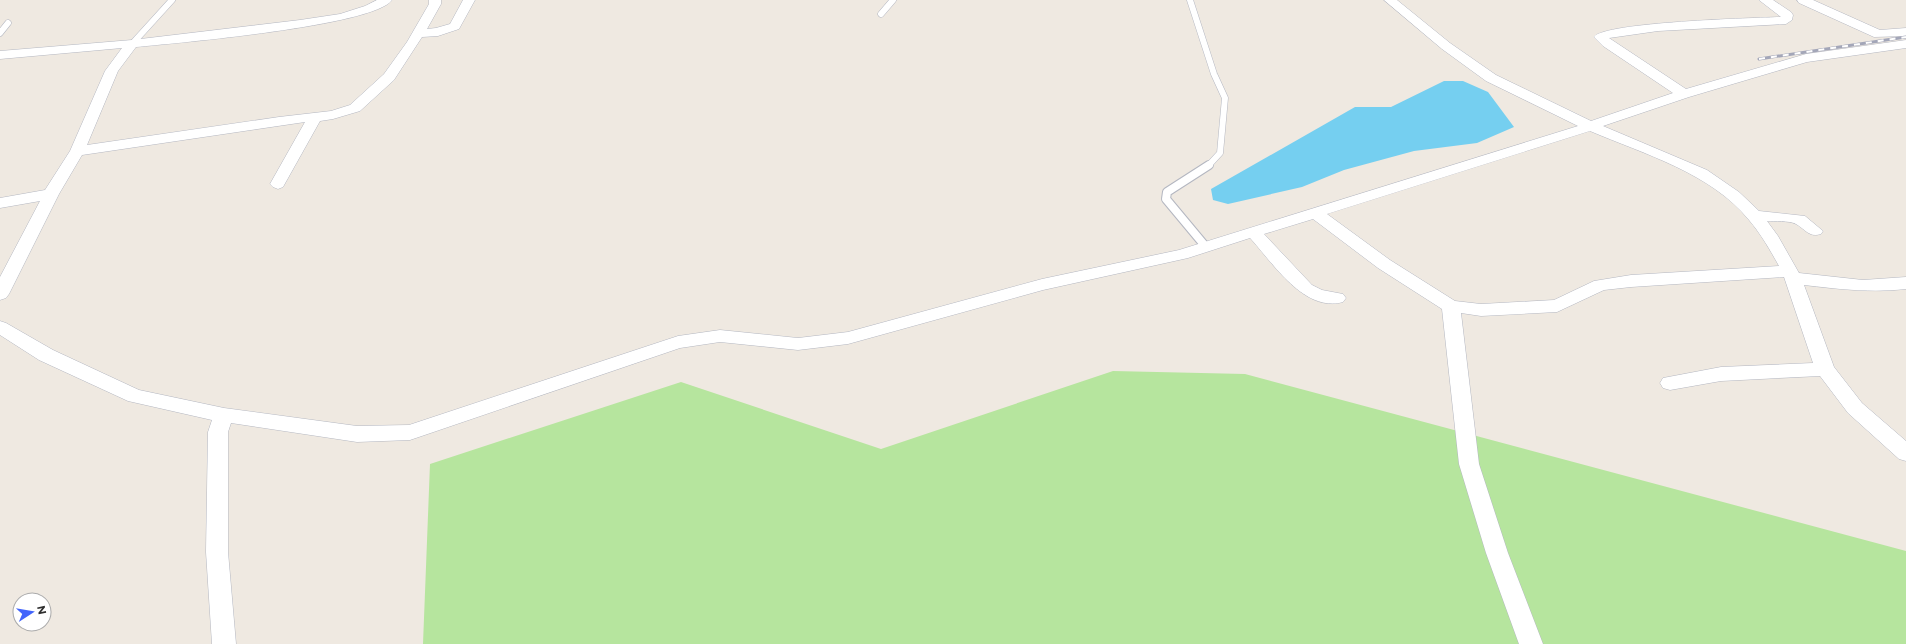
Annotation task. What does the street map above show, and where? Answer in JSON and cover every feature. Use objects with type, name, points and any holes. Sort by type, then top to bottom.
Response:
[{"type":"street","points":[[0,55],[83,46],[132,44],[300,24],[348,15],[369,9],[386,0]]},
{"type":"street","points":[[77,151],[316,116],[333,115],[355,108],[389,77],[419,33],[435,4],[435,0]]},
{"type":"street","points":[[419,33],[438,32],[455,26],[469,0]]},
{"type":"street","points":[[1390,0],[1446,46],[1491,78],[1590,126],[1702,173],[1733,195],[1754,215],[1770,236],[1791,274],[1825,369],[1855,408],[1906,453]]},
{"type":"street","points":[[1684,94],[1600,37],[1607,34],[1637,30],[1786,20],[1787,15],[1765,0]]},
{"type":"street","points":[[1803,0],[1878,34],[1906,32]]},
{"type":"street","points":[[0,294],[51,194],[77,151],[112,71],[132,44]]},
{"type":"street","points":[[0,327],[46,355],[135,396],[224,415],[357,434],[410,432],[678,342],[720,336],[798,344],[848,338],[1042,285],[1182,254],[1202,242],[1253,232],[1590,126],[1684,94],[1806,58],[1906,44]]},
{"type":"street","points":[[278,184],[316,116]]},
{"type":"street","points":[[0,202],[51,194]]},
{"type":"street","points":[[1315,213],[1384,264],[1451,306],[1481,310],[1557,306],[1600,285],[1631,281],[1791,274],[1847,284],[1892,286],[1906,283]]},
{"type":"street","points":[[1754,215],[1799,219],[1815,231]]},
{"type":"street","points":[[1253,232],[1306,289],[1318,295],[1337,298]]},
{"type":"street","points":[[1451,306],[1469,464],[1497,553],[1531,644]]},
{"type":"street","points":[[1670,383],[1720,374],[1825,369]]},
{"type":"street","points":[[224,415],[218,432],[217,552],[224,644]]},
{"type":"lane","points":[[132,44],[172,0]]},
{"type":"lane","points":[[881,14],[893,0]]},
{"type":"lane","points":[[1190,0],[1214,74],[1225,98],[1220,153],[1209,166],[1167,192],[1166,199],[1202,242]]},
{"type":"lane","points":[[0,33],[8,23]]},
{"type":"green space","points":[[1113,371],[1245,374],[1906,551],[1906,644],[423,644],[430,464],[681,382],[881,449]]},
{"type":"water","points":[[1444,81],[1463,81],[1488,92],[1514,127],[1477,143],[1414,151],[1344,170],[1302,187],[1228,204],[1213,200],[1211,189],[1355,107],[1391,107]]},
{"type":"railway","points":[[1759,59],[1906,37]]}]
